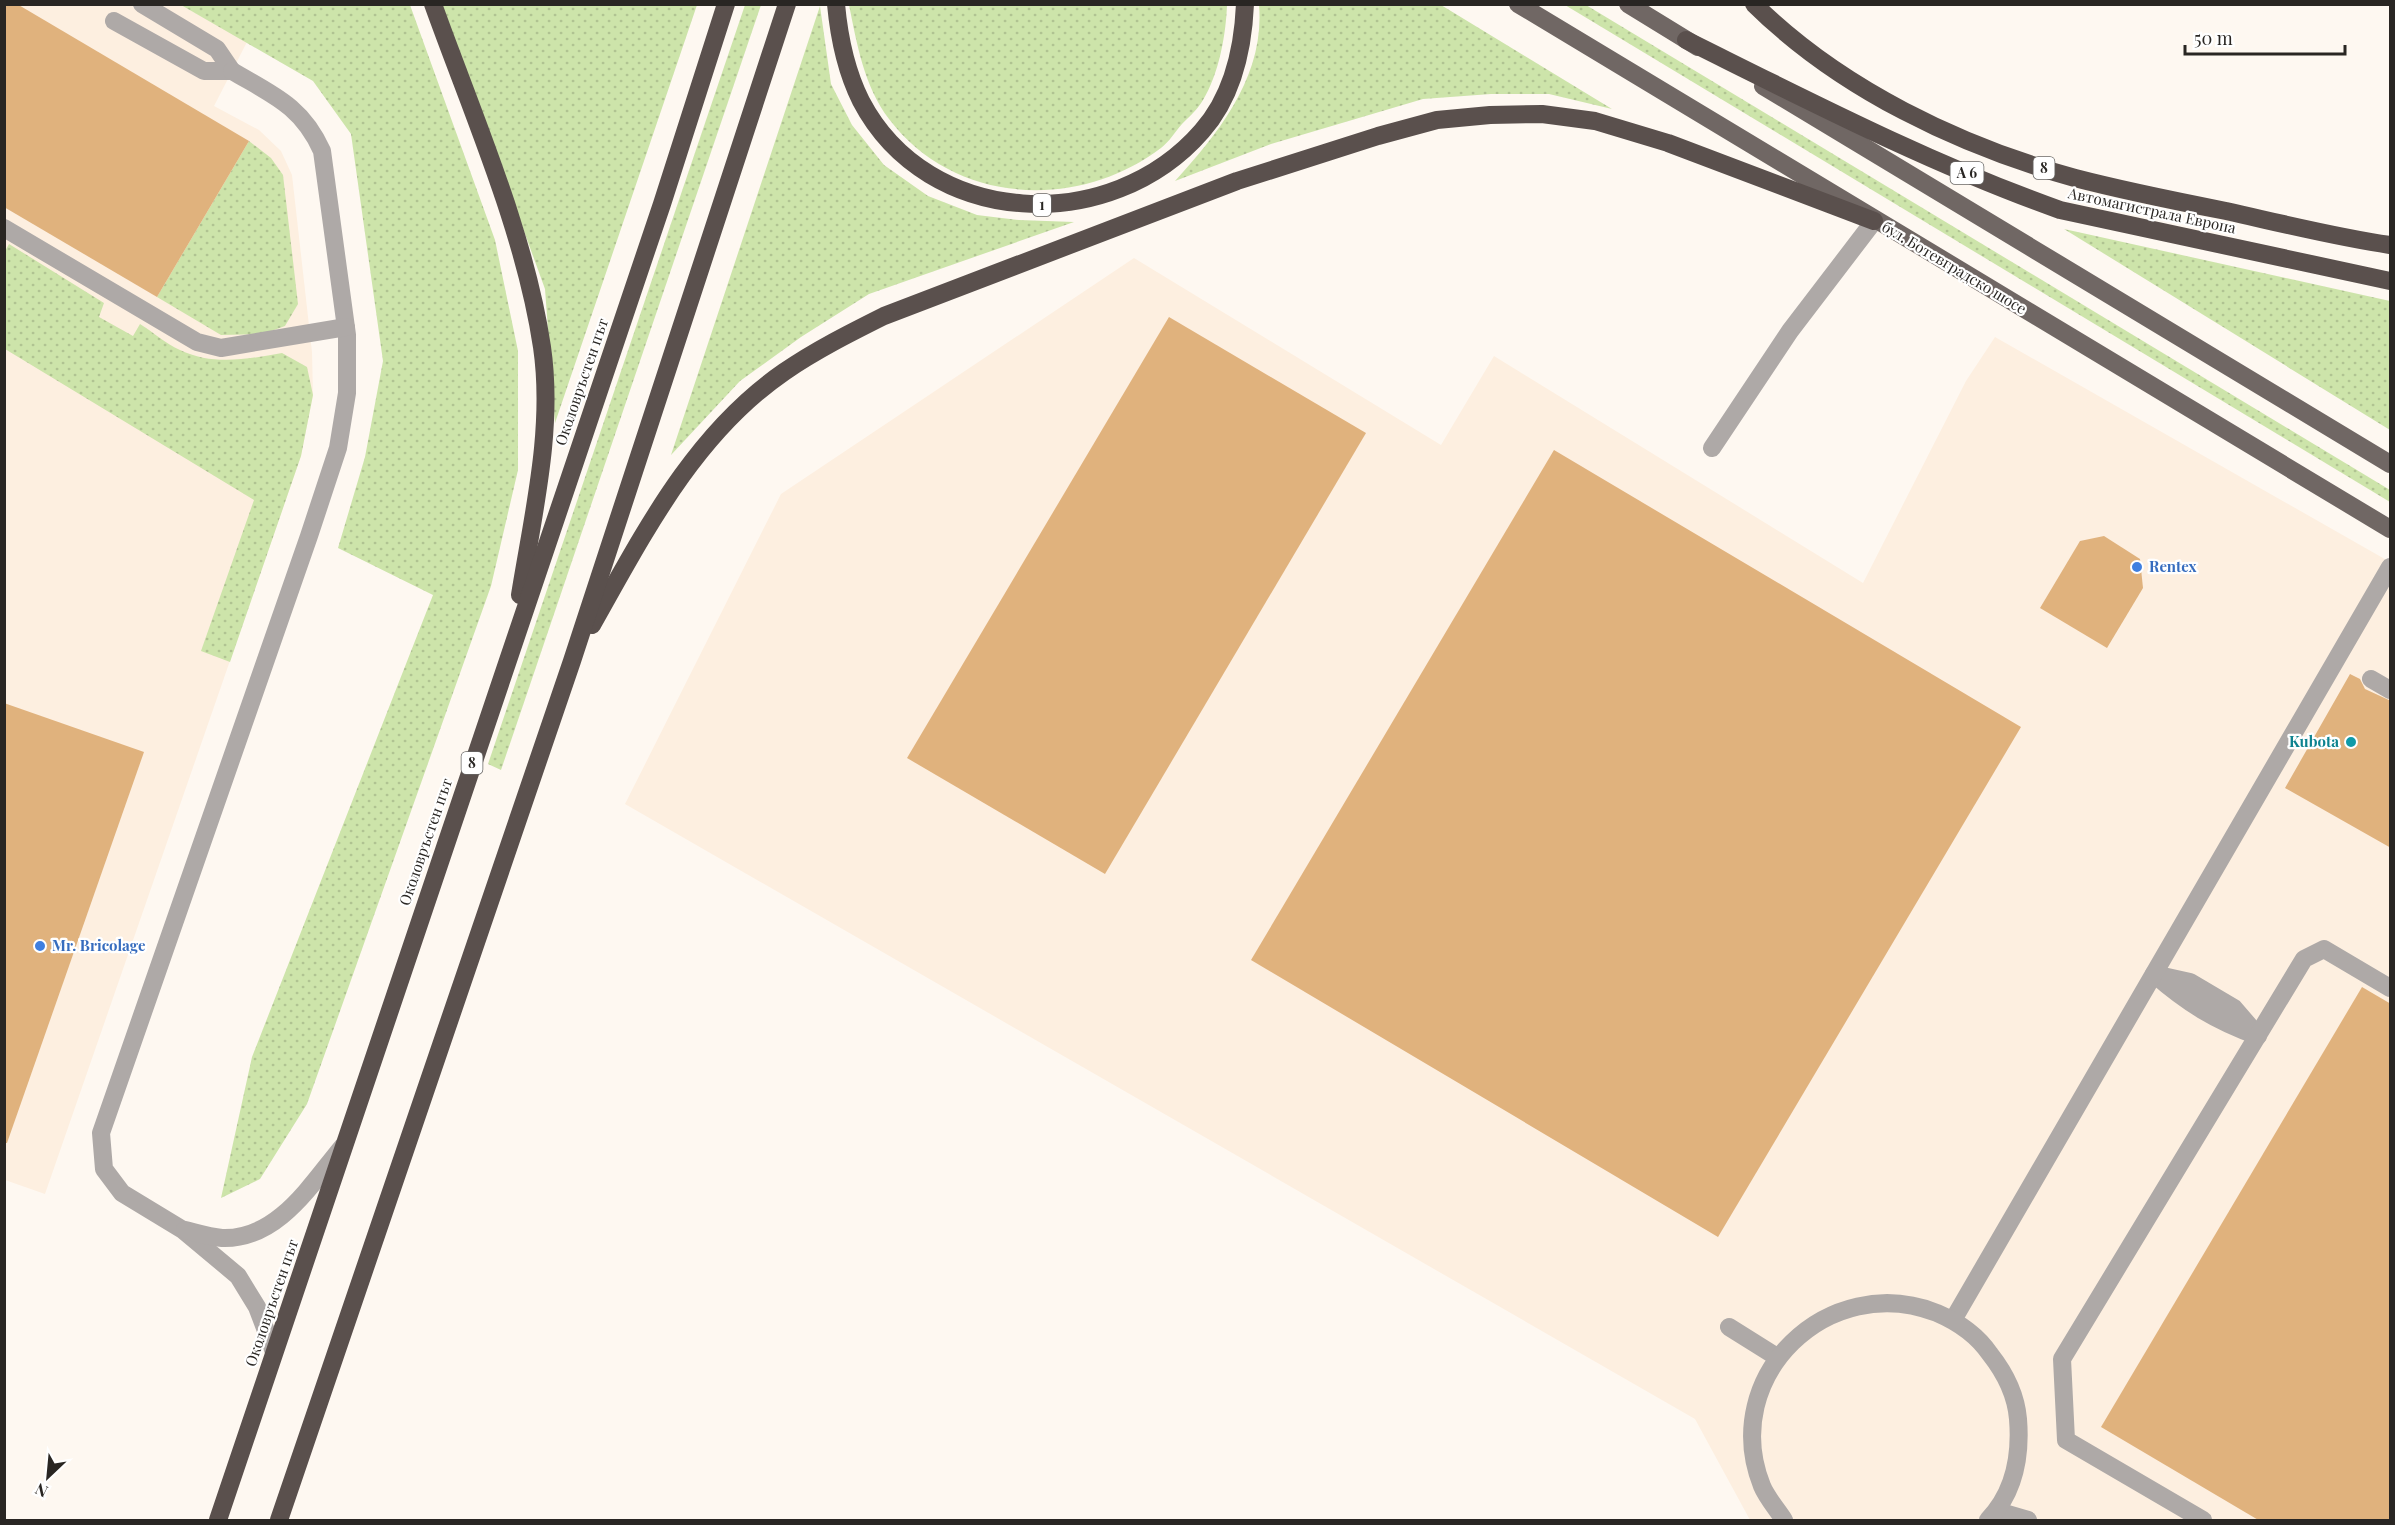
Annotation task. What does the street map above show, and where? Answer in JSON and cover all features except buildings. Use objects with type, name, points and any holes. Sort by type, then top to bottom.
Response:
[{"type":"highway","points":[[433,4],[510,219],[528,280],[542,348],[545,400],[543,453],[511,647]]},
{"type":"highway","name":"Околовръстен път","points":[[218,1521],[662,204],[726,4]]},
{"type":"highway","points":[[279,1521],[572,661],[787,4]]},
{"type":"highway","name":"1","points":[[836,4],[839,34],[861,101],[880,130],[902,154],[932,176],[967,192],[1006,202],[1044,205],[1082,201],[1118,191],[1151,175],[1179,155],[1203,130],[1222,101],[1237,68],[1244,35],[1245,4]]},
{"type":"highway","name":"8","points":[[1754,4],[1809,52],[1856,82],[1901,109],[2006,156],[2075,178],[2391,246]]},
{"type":"highway","name":"Автомагистрала Европа","points":[[1686,40],[1896,144],[2010,192],[2060,210],[2391,281]]},
{"type":"highway","points":[[572,661],[674,485],[705,445],[740,408],[783,373],[831,342],[884,316],[1237,181],[1378,136],[1437,120],[1490,115],[1542,114],[1595,121],[1668,142],[1874,220]]},
{"type":"main road","name":"бул. Ботевградско шосе","points":[[1518,4],[2391,529]]},
{"type":"main road","points":[[1628,4],[2391,464]]},
{"type":"street","points":[[142,4],[217,49],[232,71],[298,112],[314,131],[322,151],[346,327],[347,393],[338,448],[101,1133],[104,1169],[122,1193],[183,1230],[238,1276],[257,1307],[274,1352]]},
{"type":"street","points":[[114,21],[204,71],[232,71]]},
{"type":"street","points":[[1712,448],[1791,331],[1874,220]]},
{"type":"street","points":[[4,228],[197,342],[221,348],[346,327]]},
{"type":"street","points":[[1953,1320],[2391,567]]},
{"type":"street","points":[[2371,679],[2391,690]]},
{"type":"street","points":[[2203,1521],[2066,1440],[2062,1359],[2304,959],[2324,949],[2391,988]]},
{"type":"street","points":[[2154,974],[2190,982],[2234,1008],[2258,1036]]},
{"type":"street","points":[[183,1230],[220,1238],[238,1237],[272,1225],[343,1146]]},
{"type":"street","points":[[1784,1521],[1762,1486],[1752,1442],[1757,1397],[1777,1357],[1804,1329],[1839,1310],[1878,1302],[1917,1305],[1953,1320],[1982,1342],[1999,1365],[2017,1406],[2018,1452],[2013,1479],[1993,1516],[2028,1521]]},
{"type":"street","points":[[1729,1327],[1777,1357]]},
{"type":"shaded area","points":[[5,5],[181,5],[247,42],[214,106],[259,130],[281,151],[292,175],[312,352],[313,395],[301,456],[45,1194],[5,1180]]},
{"type":"shaded area","points":[[1134,258],[1441,445],[1494,356],[1863,583],[1966,381],[1995,337],[2390,562],[2390,1520],[1750,1520],[1695,1419],[625,804],[781,494]]},
{"type":"green space","points":[[181,5],[410,5],[495,240],[518,351],[518,470],[491,586],[307,1104],[260,1179],[221,1198],[252,1057],[433,595],[338,548],[365,457],[383,361],[351,134],[313,81]]},
{"type":"green space","points":[[442,5],[697,5],[555,423],[545,289]]},
{"type":"green space","points":[[745,5],[761,5],[501,770],[488,764]]},
{"type":"green space","points":[[849,5],[1227,5],[1221,54],[1209,90],[1199,107],[1164,146],[1128,168],[1093,182],[1056,189],[1018,189],[982,183],[947,169],[916,148],[889,119],[867,79]]},
{"type":"green space","points":[[1259,5],[1441,5],[1612,109],[1549,94],[1491,94],[1423,99],[1271,144],[1175,181],[1223,122],[1247,79],[1255,55],[1259,31]]},
{"type":"green space","points":[[1565,5],[1586,5],[2390,490],[2390,502]]},
{"type":"green space","points":[[820,6],[831,84],[852,125],[884,165],[928,196],[977,215],[1019,220],[1074,222],[869,294],[801,337],[740,381],[671,455]]},
{"type":"green space","points":[[249,141],[271,158],[283,175],[298,304],[285,326],[263,334],[221,335],[157,297]]},
{"type":"green space","points":[[2064,229],[2390,301],[2390,430]]},
{"type":"green space","points":[[9,244],[104,303],[99,317],[133,336],[140,324],[170,345],[192,355],[231,360],[282,353],[307,367],[313,395],[301,456],[230,662],[201,651],[254,500],[5,349],[4,253]]},
{"type":"place","name":"Rentex","points":[[2137,567]]},
{"type":"place","name":"Kubota","points":[[2351,742]]},
{"type":"place","name":"Mr. Bricolage","points":[[40,946]]}]
